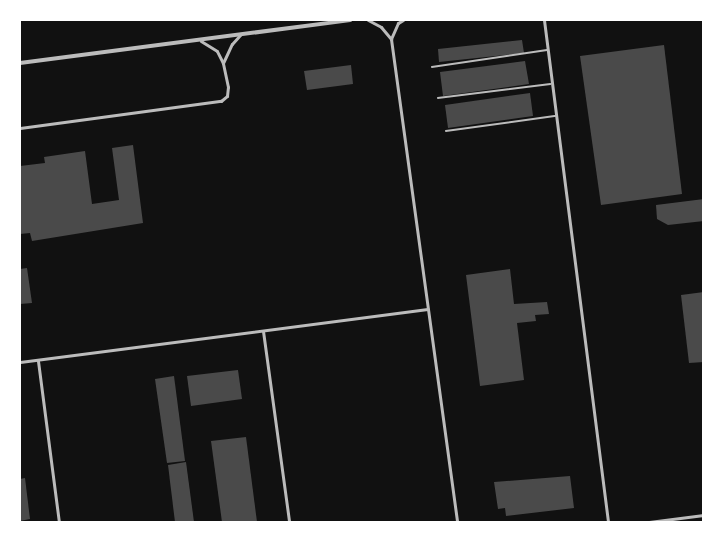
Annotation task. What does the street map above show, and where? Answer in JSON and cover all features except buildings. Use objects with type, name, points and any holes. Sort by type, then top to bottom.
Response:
[{"type":"street","points":[[20,63],[350,20]]},
{"type":"street","points":[[368,20],[381,27],[391,39]]},
{"type":"street","points":[[403,20],[398,23],[391,39],[457,522]]},
{"type":"street","points":[[544,20],[608,522]]},
{"type":"street","points":[[223,63],[232,44],[242,33]]},
{"type":"street","points":[[20,128],[221,101],[227,96],[228,87],[223,63],[217,51],[198,39]]},
{"type":"street","points":[[20,362],[428,309]]},
{"type":"street","points":[[263,331],[289,522]]},
{"type":"street","points":[[38,360],[59,522]]},
{"type":"street","points":[[649,522],[704,515]]},
{"type":"lane","points":[[432,67],[548,50]]},
{"type":"lane","points":[[438,98],[552,83]]},
{"type":"lane","points":[[446,131],[556,116]]}]
